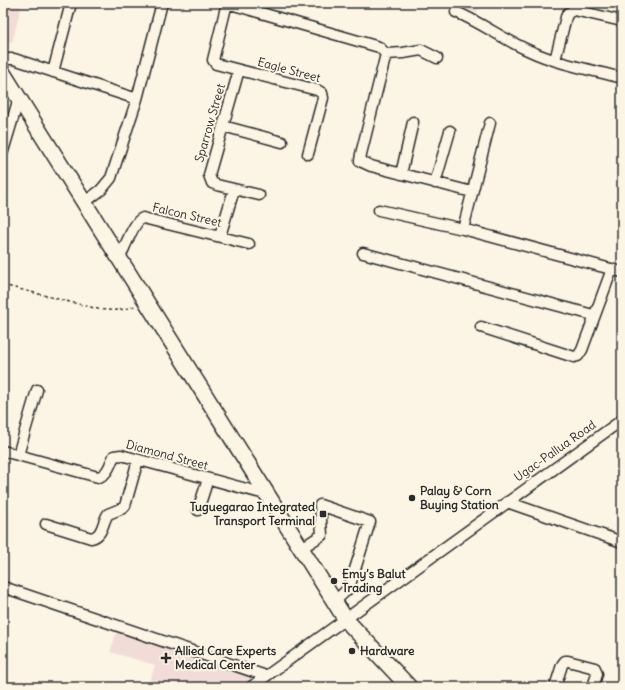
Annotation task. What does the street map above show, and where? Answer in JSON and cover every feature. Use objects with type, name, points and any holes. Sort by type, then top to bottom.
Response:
[{"type":"highway","points":[[3,73],[85,202],[265,494],[334,602],[346,620],[409,687]]},
{"type":"street","points":[[53,72],[71,3]]},
{"type":"street","points":[[85,202],[101,190],[111,178],[137,99],[162,3]]},
{"type":"street","points":[[227,3],[380,47],[386,54]]},
{"type":"street","name":"Eagle Street","points":[[227,3],[213,60],[218,66],[317,90],[322,93],[308,154]]},
{"type":"street","points":[[555,60],[566,17],[570,11],[574,10],[622,21]]},
{"type":"street","points":[[456,12],[479,22],[529,51],[555,60],[622,78]]},
{"type":"street","points":[[386,54],[421,50],[437,58]]},
{"type":"street","points":[[386,54],[360,161],[371,166],[472,192]]},
{"type":"street","points":[[3,59],[10,59],[137,99]]},
{"type":"street","name":"Sparrow Street","points":[[239,70],[209,175],[212,182],[234,190],[259,195]]},
{"type":"street","points":[[3,152],[19,98]]},
{"type":"street","points":[[401,174],[413,122]]},
{"type":"street","points":[[463,229],[490,123]]},
{"type":"street","points":[[223,126],[282,142]]},
{"type":"street","points":[[436,183],[450,131]]},
{"type":"street","points":[[220,236],[234,190]]},
{"type":"street","points":[[379,210],[463,229],[617,271],[594,315],[582,350],[578,356],[574,357],[481,327]]},
{"type":"street","name":"Falcon Street","points":[[120,259],[138,220],[143,218],[249,244]]},
{"type":"street","points":[[363,253],[594,315]]},
{"type":"street","points":[[18,455],[37,390]]},
{"type":"street","name":"Ugac-Pallua Road","points":[[251,687],[622,420]]},
{"type":"street","name":"Diamond Street","points":[[3,451],[98,477],[103,476],[114,456],[117,455],[265,494]]},
{"type":"street","points":[[46,524],[91,538],[100,534],[108,514],[125,506],[138,460]]},
{"type":"street","points":[[198,510],[208,479]]},
{"type":"street","points":[[507,502],[622,542]]},
{"type":"street","points":[[300,549],[322,534],[320,505],[370,522],[349,588],[334,602]]},
{"type":"street","points":[[3,587],[266,676]]},
{"type":"street","points":[[555,687],[562,665],[568,661],[595,668],[597,674],[593,687]]},
{"type":"path","points":[[3,285],[98,309],[114,311],[125,310],[146,301]]},
{"type":"shaded area","points":[[3,3],[22,3],[12,43],[3,41]]},
{"type":"shaded area","points":[[444,3],[480,3],[477,13]]},
{"type":"shaded area","name":"Allied Care Experts Medical Center","points":[[117,631],[255,676],[240,687],[158,687],[149,684],[155,665],[110,652]]},
{"type":"place","name":"Palay & Corn Buying Station","points":[[412,498]]},
{"type":"place","name":"Tuguegarao Integrated Transport Terminal","points":[[323,514]]},
{"type":"place","name":"Emy’s Balut Trading","points":[[334,581]]},
{"type":"place","name":"Hardware","points":[[352,651]]},
{"type":"place","name":"Allied Care Experts Medical Center","points":[[166,658]]}]
